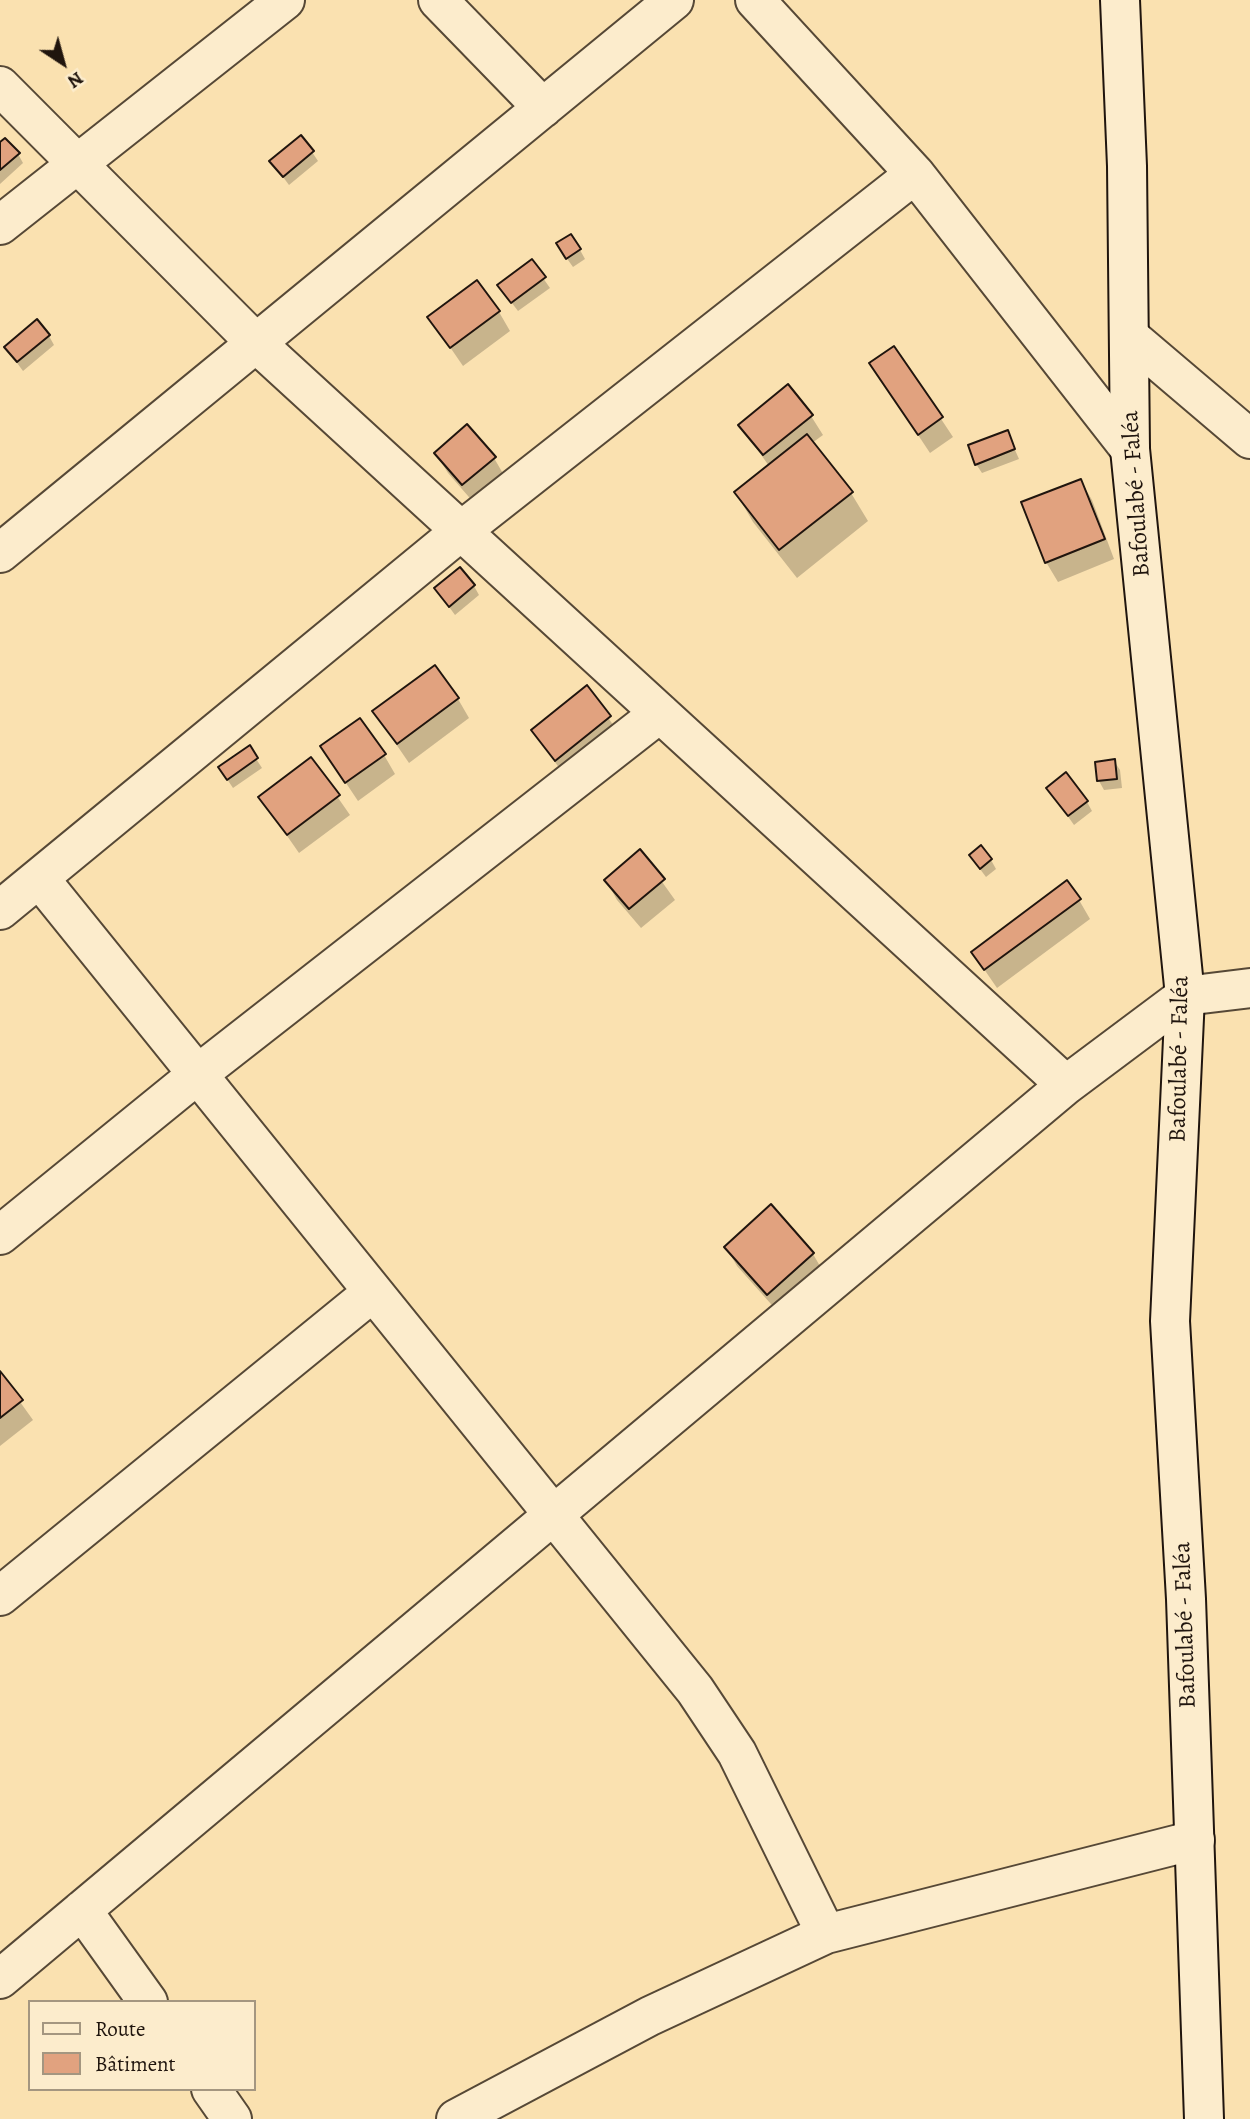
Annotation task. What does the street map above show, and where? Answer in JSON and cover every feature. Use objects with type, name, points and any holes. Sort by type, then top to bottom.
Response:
[{"type":"street","points":[[0,225],[285,0]]},
{"type":"street","points":[[438,0],[543,108]]},
{"type":"street","points":[[0,553],[674,0]]},
{"type":"street","points":[[755,0],[915,174],[1130,449]]},
{"type":"street","name":"Bafoulabé - Faléa","points":[[1120,0],[1130,337],[1130,449],[1185,996],[1170,1321],[1186,1599],[1204,2119]]},
{"type":"street","points":[[0,86],[256,343],[1066,1085]]},
{"type":"street","points":[[2,904],[40,878],[461,531],[915,174]]},
{"type":"street","points":[[1130,337],[1250,439]]},
{"type":"street","points":[[0,1235],[198,1074],[660,713]]},
{"type":"street","points":[[40,878],[695,1690],[737,1753],[826,1934]]},
{"type":"street","points":[[0,1979],[1066,1085],[1185,996],[1250,988]]},
{"type":"street","points":[[0,1596],[373,1292]]},
{"type":"street","points":[[456,2119],[650,2016],[826,1934],[1195,1840]]},
{"type":"street","points":[[82,1910],[147,2000]]},
{"type":"street","points":[[212,2091],[232,2119]]},
{"type":"building","points":[[301,135],[314,151],[283,177],[269,161]]},
{"type":"building","points":[[5,138],[20,153],[0,170],[0,142]]},
{"type":"building","points":[[571,234],[581,249],[566,259],[556,243]]},
{"type":"building","points":[[532,259],[546,277],[511,303],[497,285]]},
{"type":"building","points":[[477,280],[500,311],[450,348],[427,317]]},
{"type":"building","points":[[37,319],[50,335],[17,362],[4,347]]},
{"type":"building","points":[[894,346],[943,417],[918,435],[869,363]]},
{"type":"building","points":[[788,384],[813,415],[763,455],[738,425]]},
{"type":"building","points":[[467,424],[496,457],[462,485],[434,453]]},
{"type":"building","points":[[1008,430],[1015,449],[975,465],[968,445]]},
{"type":"building","points":[[807,434],[853,492],[779,550],[734,492]]},
{"type":"building","points":[[1081,479],[1105,539],[1045,563],[1021,502]]},
{"type":"building","points":[[460,567],[475,585],[449,607],[434,588]]},
{"type":"building","points":[[435,665],[459,698],[397,744],[372,711]]},
{"type":"building","points":[[587,685],[611,716],[555,761],[531,730]]},
{"type":"building","points":[[360,718],[386,754],[345,783],[320,746]]},
{"type":"building","points":[[250,745],[258,758],[227,780],[218,767]]},
{"type":"building","points":[[311,757],[340,795],[287,835],[258,797]]},
{"type":"building","points":[[1115,759],[1117,779],[1097,781],[1095,762]]},
{"type":"building","points":[[1066,772],[1088,801],[1068,816],[1046,788]]},
{"type":"building","points":[[981,845],[992,859],[980,869],[969,855]]},
{"type":"building","points":[[640,849],[665,879],[629,909],[604,880]]},
{"type":"building","points":[[1067,880],[1081,899],[984,970],[971,952]]},
{"type":"building","points":[[771,1204],[814,1253],[767,1295],[724,1247]]},
{"type":"building","points":[[0,1371],[23,1400],[0,1418]]}]
